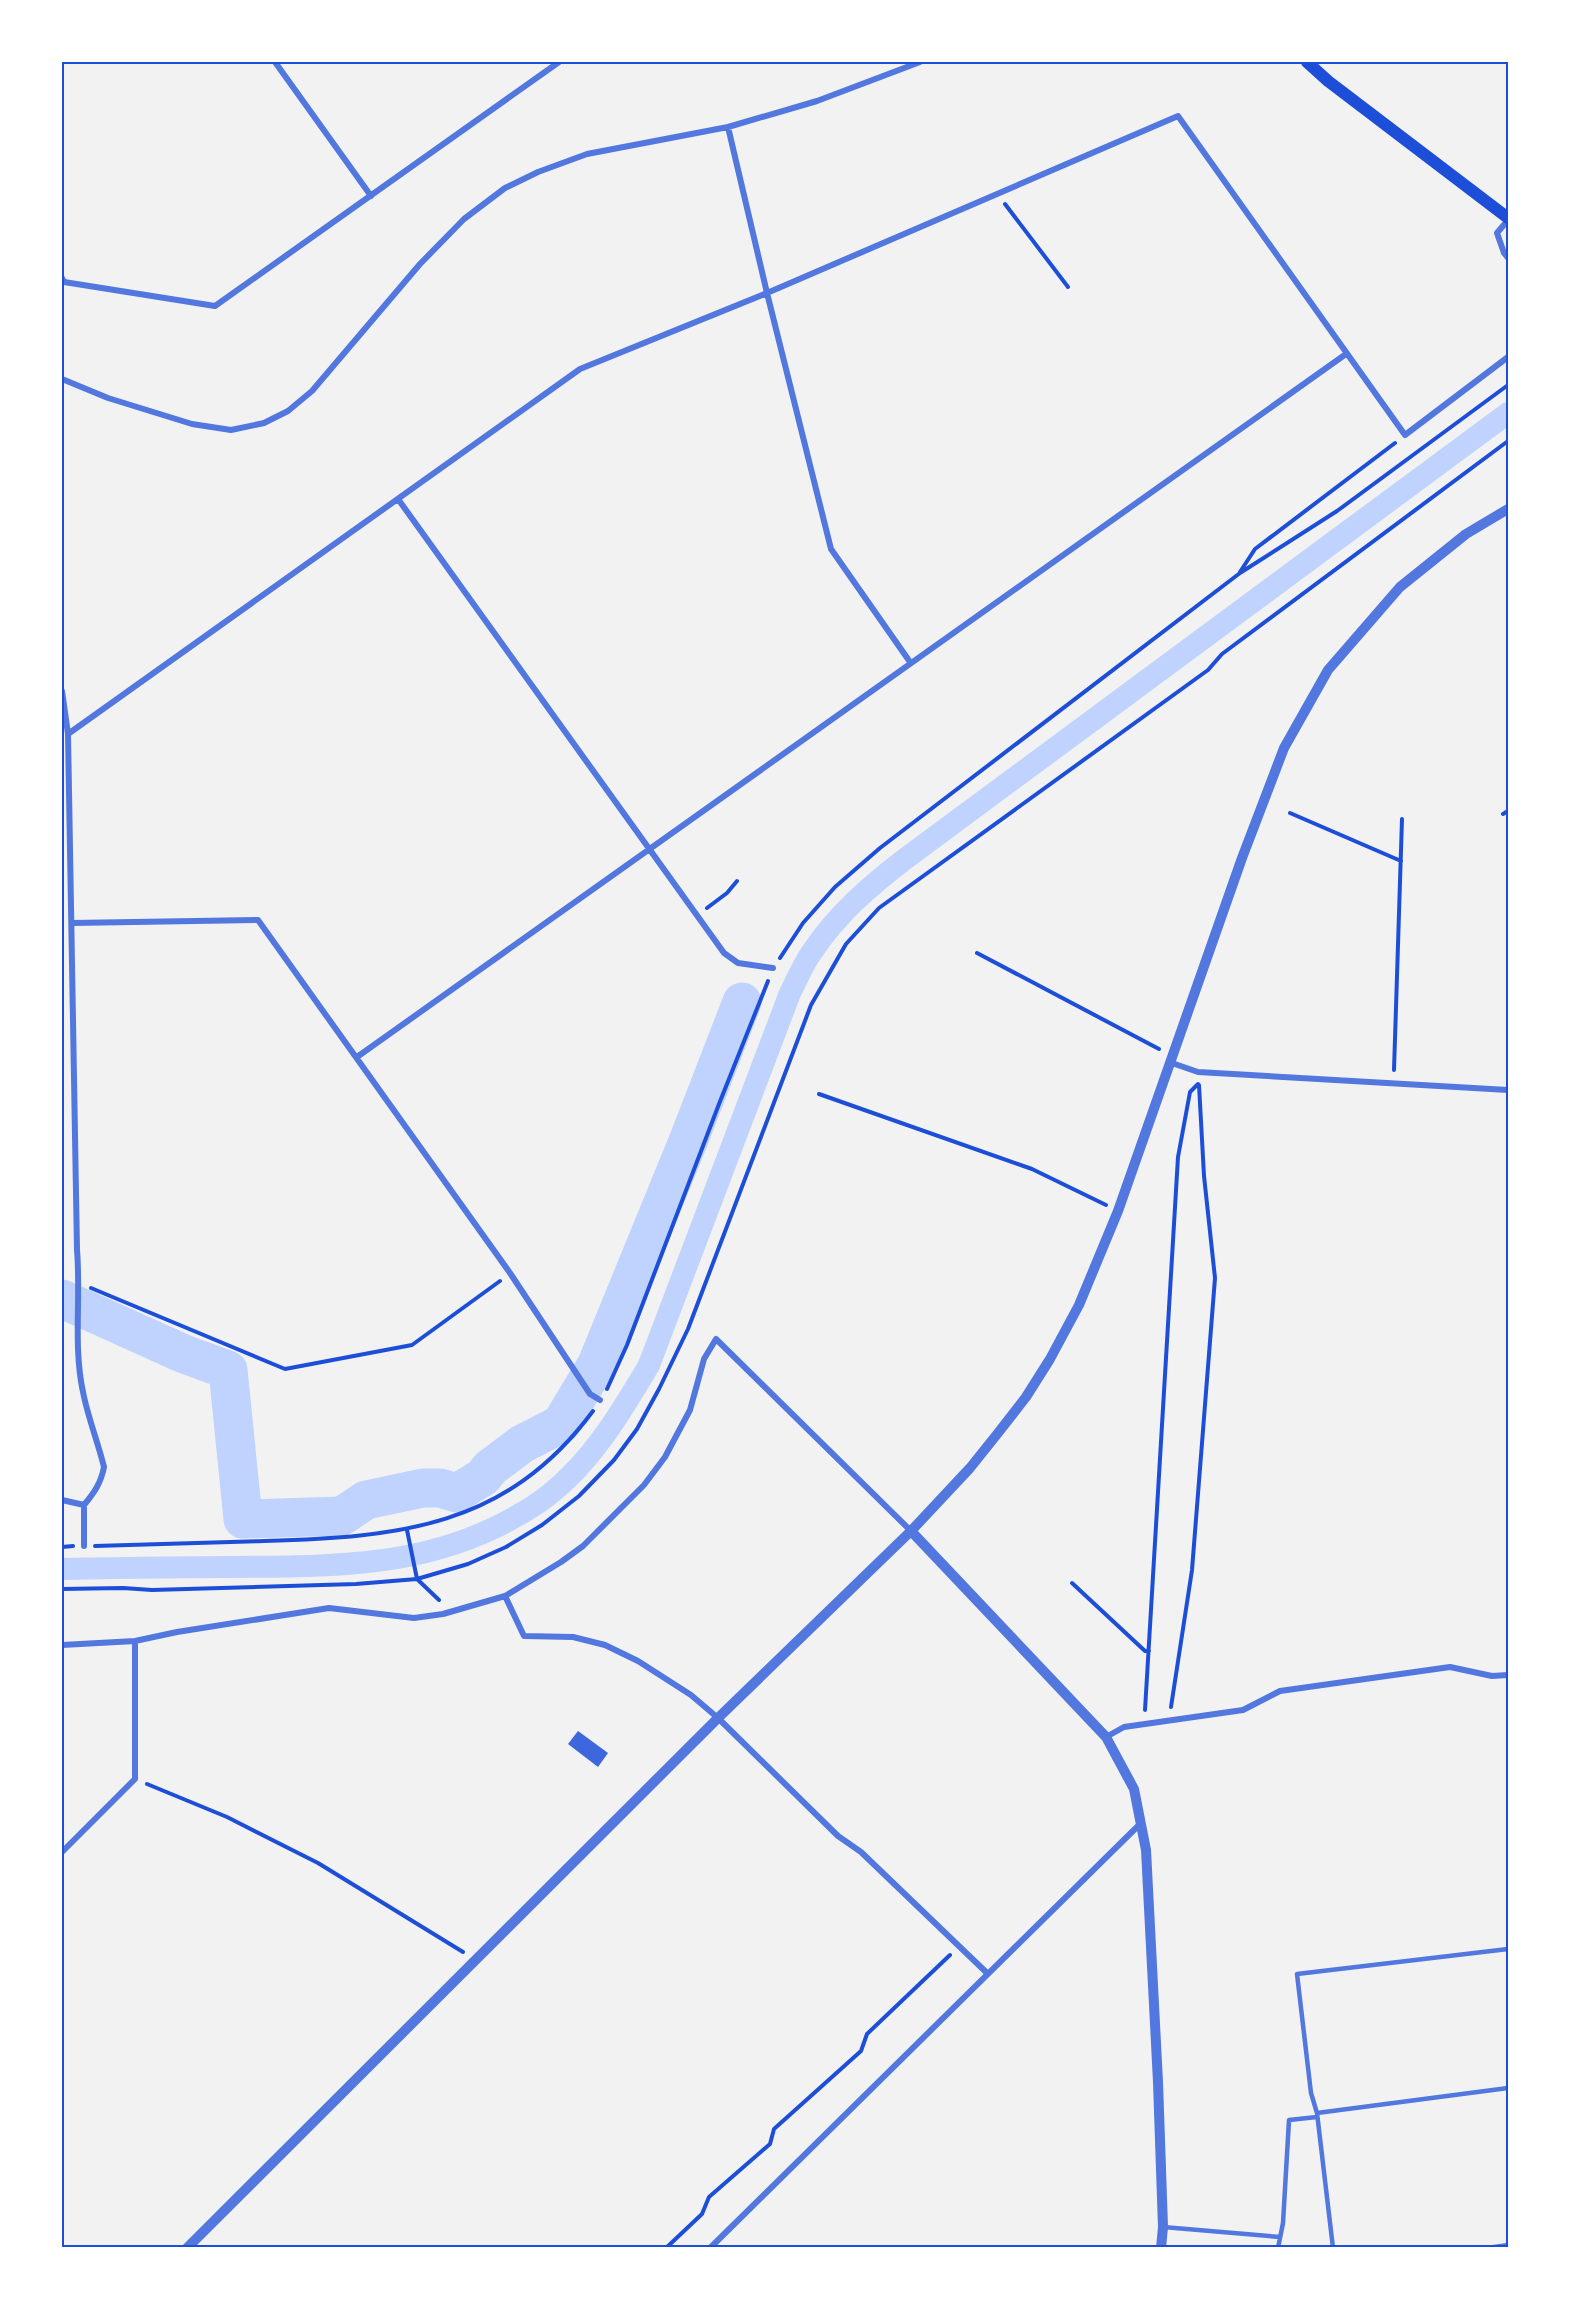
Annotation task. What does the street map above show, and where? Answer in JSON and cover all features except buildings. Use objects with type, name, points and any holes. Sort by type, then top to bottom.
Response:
[{"type":"main road","points":[[1307,62],[1328,81],[1509,219]]},
{"type":"street","points":[[275,62],[371,196]]},
{"type":"street","points":[[62,278],[64,282],[215,306],[560,62]]},
{"type":"street","points":[[62,379],[108,398],[192,424],[231,430],[264,423],[288,411],[312,391],[420,264],[464,219],[505,188],[538,172],[587,154],[728,127],[817,101],[920,62]]},
{"type":"street","points":[[68,734],[580,369],[767,292],[1178,116],[1405,435],[1509,357]]},
{"type":"street","points":[[728,127],[831,549],[910,662]]},
{"type":"street","points":[[1509,219],[1497,233],[1504,253],[1509,258]]},
{"type":"street","points":[[357,1057],[652,850],[910,662],[1346,354]]},
{"type":"street","points":[[398,499],[724,953],[738,963],[773,968]]},
{"type":"street","points":[[187,2247],[718,1718],[911,1531],[970,1468],[1026,1397],[1050,1359],[1079,1305],[1118,1211],[1242,858],[1284,748],[1328,670],[1400,587],[1466,534],[1509,509]]},
{"type":"street","points":[[62,692],[68,734],[79,1283],[77,1335],[82,1391],[104,1467],[99,1485],[84,1505],[84,1546]]},
{"type":"street","points":[[72,923],[258,920],[510,1273],[590,1394],[600,1400]]},
{"type":"street","points":[[1171,1058],[1198,1072],[1509,1090]]},
{"type":"street","points":[[62,1646],[135,1641],[177,1632],[330,1608],[414,1618],[443,1614],[505,1596],[583,1546],[644,1485],[665,1457],[690,1410],[704,1359],[717,1340],[911,1531],[1106,1737],[1134,1789],[1146,1850],[1148,1878],[1161,2247]]},
{"type":"street","points":[[62,1500],[84,1505]]},
{"type":"street","points":[[505,1596],[524,1636],[573,1636],[605,1645],[638,1661],[691,1695],[718,1718],[838,1836],[861,1852],[987,1973]]},
{"type":"street","points":[[62,1852],[135,1779],[135,1641]]},
{"type":"street","points":[[1106,1737],[1124,1727],[1243,1710],[1280,1691],[1450,1667],[1492,1676],[1509,1674]]},
{"type":"street","points":[[710,2247],[1140,1824]]},
{"type":"lane","points":[[1333,2247],[1297,1974],[1509,1949]]},
{"type":"lane","points":[[1278,2247],[1284,2223],[1289,2120],[1509,2088]]},
{"type":"lane","points":[[1162,2227],[1280,2237]]},
{"type":"lane","points":[[1487,2247],[1509,2245]]},
{"type":"path","points":[[1000,192],[1006,207],[1068,287]]},
{"type":"path","points":[[62,1547],[337,1539],[407,1530],[457,1516],[492,1500],[522,1481],[549,1459],[591,1413],[611,1383],[773,968],[803,923],[835,887],[880,848],[1240,573],[1337,511],[1509,385]]},
{"type":"path","points":[[1240,573],[1255,549],[1405,435]]},
{"type":"path","points":[[62,1589],[152,1590],[356,1584],[417,1579],[468,1564],[506,1547],[542,1525],[579,1496],[614,1460],[637,1429],[688,1329],[811,1005],[846,944],[879,908],[1208,670],[1222,654],[1509,441]]},
{"type":"path","points":[[1503,814],[1509,811]]},
{"type":"path","points":[[1290,813],[1401,861]]},
{"type":"path","points":[[1393,1083],[1402,819]]},
{"type":"path","points":[[698,915],[727,893],[737,880]]},
{"type":"path","points":[[976,953],[1160,1049],[1171,1058]]},
{"type":"path","points":[[1146,1724],[1178,1157],[1190,1092],[1198,1083],[1204,1176],[1215,1278],[1192,1570],[1170,1703],[1171,1720]]},
{"type":"path","points":[[819,1094],[1032,1169],[1118,1211]]},
{"type":"path","points":[[79,1283],[285,1368],[412,1345],[510,1273]]},
{"type":"path","points":[[407,1530],[417,1579],[440,1601],[443,1614]]},
{"type":"path","points":[[1072,1582],[1145,1651],[1149,1651]]},
{"type":"path","points":[[135,1779],[227,1817],[318,1863],[474,1961]]},
{"type":"path","points":[[666,2247],[702,2214],[709,2197],[770,2144],[774,2129],[861,2051],[867,2034],[959,1947]]},
{"type":"waterway","points":[[62,1569],[302,1566],[368,1562],[432,1550],[464,1540],[496,1527],[524,1512],[550,1494],[593,1451],[617,1418],[649,1365],[790,993],[809,957],[832,925],[867,890],[905,859],[1508,413]]},
{"type":"waterway","points":[[62,1299],[184,1354],[228,1370],[243,1519],[342,1516],[366,1500],[423,1488],[440,1488],[457,1493],[483,1477],[490,1468],[522,1444],[561,1424],[597,1364],[742,1002]]}]
